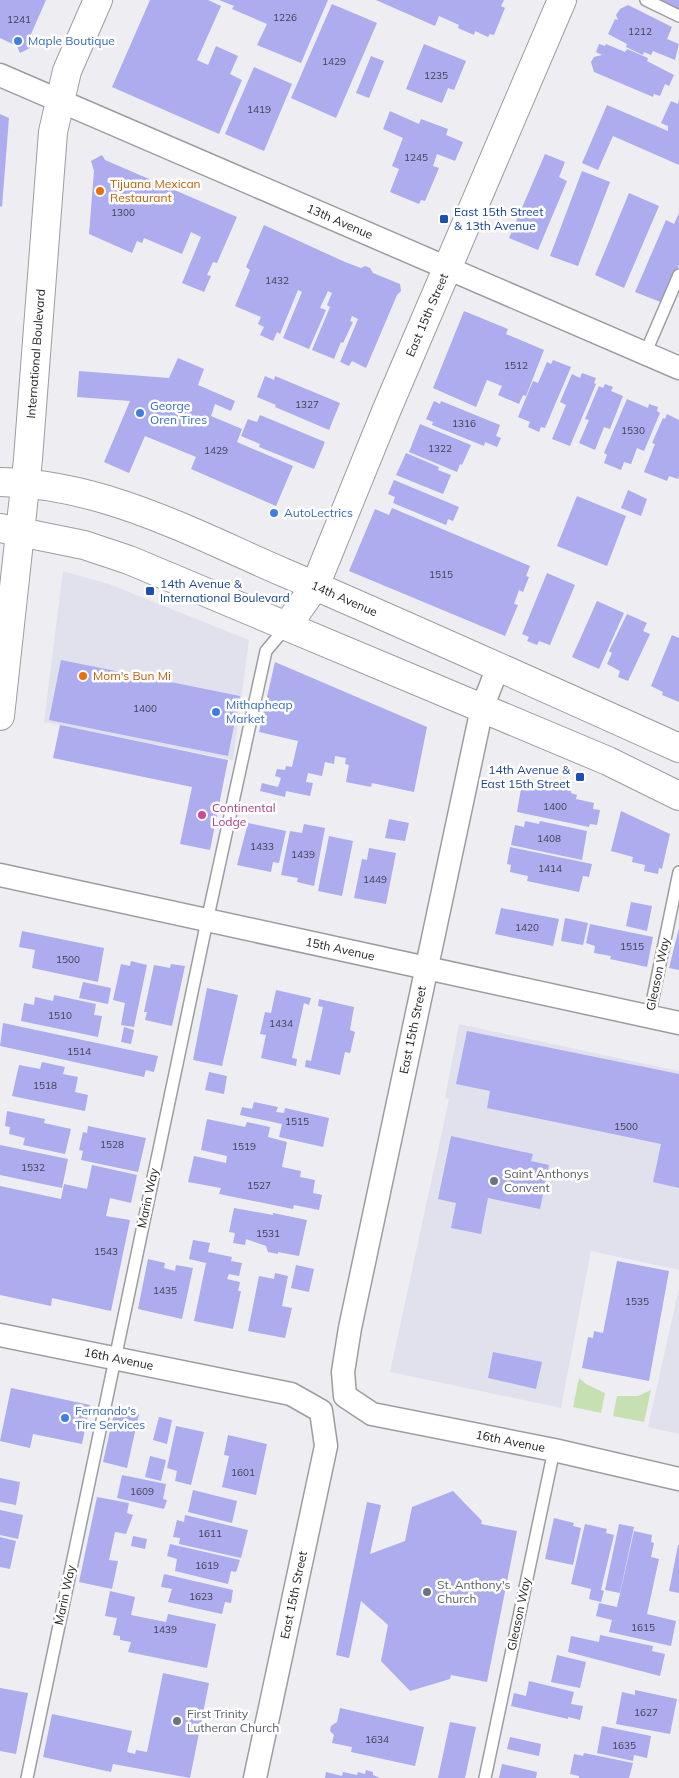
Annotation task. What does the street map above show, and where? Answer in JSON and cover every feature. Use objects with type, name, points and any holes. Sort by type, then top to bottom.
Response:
[{"type":"main road","name":"International Boulevard","points":[[0,716],[13,482],[53,132],[67,71],[98,0]]},
{"type":"main road","name":"East 15th Street","points":[[287,626],[316,586],[366,457],[562,0]]},
{"type":"main road","name":"14th Avenue","points":[[13,482],[64,487],[102,496],[316,586],[679,748]]},
{"type":"main road","points":[[10,530],[84,545],[129,560],[608,761],[679,796]]},
{"type":"street","name":"13th Avenue","points":[[0,75],[679,368]]},
{"type":"street","name":"East 15th Street","points":[[345,1396],[344,1359],[426,967],[482,708],[498,667]]},
{"type":"street","name":"15th Avenue","points":[[0,875],[679,1023]]},
{"type":"street","name":"16th Avenue","points":[[0,1335],[291,1394],[321,1411]]},
{"type":"street","name":"16th Avenue","points":[[345,1396],[372,1414],[554,1450],[679,1479]]},
{"type":"street","name":"East 15th Street","points":[[255,1778],[326,1446],[321,1411]]},
{"type":"lane","points":[[646,0],[679,16]]},
{"type":"lane","points":[[645,354],[679,275]]},
{"type":"lane","name":"Marin Way","points":[[27,1778],[207,920],[266,651],[287,626]]},
{"type":"lane","name":"Gleason Way","points":[[649,1017],[679,872]]},
{"type":"lane","name":"Gleason Way","points":[[485,1778],[554,1450]]},
{"type":"shaded area","points":[[63,571],[109,584],[249,640],[233,760],[44,722]]},
{"type":"shaded area","points":[[459,1024],[679,1071],[679,1270],[591,1251],[561,1408],[390,1372],[449,1099],[445,1098]]},
{"type":"shaded area","points":[[679,1288],[679,1434],[648,1427]]},
{"type":"green space","points":[[579,1378],[586,1384],[605,1393],[601,1413],[573,1407]]},
{"type":"green space","points":[[651,1390],[644,1422],[613,1416],[617,1396],[638,1396]]},
{"type":"building","points":[[0,0],[46,0],[28,41],[30,48],[20,53],[17,46],[0,38]]},
{"type":"building","points":[[150,0],[208,0],[221,6],[197,60],[208,65],[216,46],[238,56],[230,74],[242,80],[219,134],[112,87]]},
{"type":"building","points":[[219,0],[328,0],[301,63],[257,45],[267,24],[232,9],[234,6]]},
{"type":"building","points":[[376,0],[504,0],[501,6],[505,8],[494,35],[490,34],[488,37],[475,31],[474,35],[458,28],[459,25],[439,16],[435,26]]},
{"type":"building","points":[[656,0],[679,0],[679,10]]},
{"type":"building","points":[[332,4],[377,23],[336,118],[291,98]]},
{"type":"building","points":[[628,5],[672,27],[667,39],[679,44],[675,60],[653,51],[651,55],[644,52],[643,55],[626,47],[627,44],[608,34],[615,19],[618,20],[616,15],[620,9]]},
{"type":"building","points":[[424,44],[466,61],[454,90],[448,88],[442,103],[406,89]]},
{"type":"building","points":[[599,44],[605,46],[606,44],[625,52],[627,49],[648,58],[647,61],[674,75],[669,86],[665,84],[660,96],[654,94],[653,97],[594,72],[591,62],[594,57],[602,55],[596,52]]},
{"type":"building","points":[[371,56],[384,61],[369,98],[356,93]]},
{"type":"building","points":[[254,67],[292,84],[264,151],[225,134]]},
{"type":"building","points":[[679,100],[679,165],[613,136],[598,170],[582,163],[607,105],[668,131],[668,126],[661,123],[671,101],[678,104]]},
{"type":"building","points":[[390,111],[419,124],[421,119],[448,129],[446,135],[463,142],[455,161],[437,154],[433,166],[439,168],[425,201],[421,200],[419,204],[390,192],[399,169],[392,166],[403,138],[383,129]]},
{"type":"building","points":[[0,114],[9,118],[2,207],[0,206]]},
{"type":"building","points":[[545,154],[565,162],[559,177],[567,181],[538,250],[509,238]]},
{"type":"building","points":[[102,155],[105,160],[237,217],[217,263],[213,262],[207,275],[211,276],[204,292],[182,283],[201,237],[191,232],[182,254],[144,238],[142,243],[137,241],[132,253],[89,234],[94,171],[91,161]]},
{"type":"building","points":[[582,171],[610,182],[578,266],[550,256]]},
{"type":"building","points":[[629,193],[659,206],[624,288],[595,275]]},
{"type":"building","points":[[679,213],[679,265],[663,303],[635,292],[666,220],[674,224]]},
{"type":"building","points":[[264,225],[345,262],[361,268],[365,266],[370,268],[373,273],[400,284],[401,291],[397,295],[366,368],[352,361],[349,366],[340,362],[358,319],[352,316],[350,321],[353,322],[343,343],[341,342],[334,359],[312,350],[330,307],[327,305],[332,293],[328,291],[320,308],[326,310],[309,349],[283,338],[302,292],[298,290],[280,334],[277,332],[273,341],[260,335],[264,327],[258,324],[261,317],[235,306],[250,270],[246,267]]},
{"type":"building","points":[[464,311],[508,329],[506,334],[544,350],[526,396],[523,395],[519,404],[498,395],[502,386],[487,380],[476,407],[433,388]]},
{"type":"building","points":[[178,358],[204,369],[198,385],[235,401],[231,411],[215,404],[211,416],[242,429],[237,442],[293,466],[276,506],[191,469],[196,457],[145,436],[129,473],[104,462],[130,401],[77,397],[79,371],[169,378]]},
{"type":"building","points":[[553,360],[571,367],[545,428],[541,427],[539,432],[528,427],[530,422],[518,417],[533,381],[538,383],[547,362],[551,364]]},
{"type":"building","points":[[582,373],[596,378],[594,383],[596,384],[570,446],[552,439],[566,405],[560,402],[572,374],[580,378]]},
{"type":"building","points":[[265,376],[274,380],[275,376],[340,403],[329,430],[275,407],[276,405],[257,397]]},
{"type":"building","points":[[605,384],[613,387],[611,391],[623,396],[610,429],[604,427],[595,450],[579,443],[589,420],[585,419],[599,386],[603,388]]},
{"type":"building","points":[[627,399],[648,408],[649,404],[658,407],[657,411],[660,413],[644,451],[637,448],[631,464],[624,462],[621,470],[604,463],[607,455],[604,453]]},
{"type":"building","points":[[434,401],[440,404],[441,401],[500,425],[496,436],[501,438],[497,447],[485,442],[484,446],[432,425],[433,422],[426,419]]},
{"type":"building","points":[[667,414],[679,420],[679,476],[678,479],[669,476],[667,481],[644,472],[655,444],[652,443],[663,418],[665,419]]},
{"type":"building","points":[[260,415],[325,442],[314,469],[259,447],[260,444],[241,436],[248,419],[257,422]]},
{"type":"building","points":[[420,424],[471,445],[457,472],[409,452]]},
{"type":"building","points":[[406,453],[439,467],[438,470],[451,475],[443,494],[396,475]]},
{"type":"building","points":[[394,480],[459,507],[453,521],[448,519],[446,525],[393,503],[395,497],[388,494]]},
{"type":"building","points":[[628,490],[647,499],[641,516],[621,508]]},
{"type":"building","points":[[577,496],[626,516],[607,566],[557,546]]},
{"type":"building","points":[[392,508],[530,566],[526,576],[529,577],[523,592],[519,590],[514,604],[518,605],[505,636],[349,571],[375,509],[389,515]]},
{"type":"building","points":[[547,573],[575,585],[550,645],[539,641],[537,645],[527,641],[529,637],[522,634]]},
{"type":"building","points":[[597,601],[624,613],[599,669],[572,657]]},
{"type":"building","points":[[627,614],[647,623],[643,631],[650,634],[628,681],[618,677],[620,671],[607,664],[612,653],[609,651]]},
{"type":"building","points":[[672,635],[679,638],[679,702],[662,695],[663,692],[651,686]]},
{"type":"building","points":[[61,660],[240,696],[228,756],[49,720]]},
{"type":"building","points":[[275,662],[427,727],[414,792],[372,783],[371,787],[346,782],[349,765],[345,764],[346,758],[335,756],[334,764],[325,762],[322,776],[308,773],[306,782],[313,783],[310,796],[286,791],[285,797],[260,791],[262,783],[278,787],[281,778],[275,776],[277,769],[285,770],[286,766],[292,767],[298,741],[259,732]]},
{"type":"building","name":"Continental Lodge","points":[[60,725],[228,760],[210,850],[180,844],[192,787],[53,758]]},
{"type":"building","points":[[522,783],[571,791],[571,793],[577,795],[576,799],[594,803],[593,809],[600,810],[597,825],[590,824],[589,827],[517,812]]},
{"type":"building","points":[[621,811],[670,834],[662,869],[659,868],[658,874],[644,871],[645,865],[632,862],[633,857],[611,851]]},
{"type":"building","points":[[389,819],[409,823],[405,841],[385,838]]},
{"type":"building","points":[[525,821],[539,824],[540,821],[587,831],[582,860],[511,845],[515,825],[524,827]]},
{"type":"building","points":[[248,823],[286,831],[279,863],[273,862],[271,872],[237,865]]},
{"type":"building","points":[[304,824],[325,828],[314,886],[297,882],[298,878],[281,875],[290,831],[302,833]]},
{"type":"building","points":[[329,836],[353,841],[342,896],[318,891]]},
{"type":"building","points":[[510,847],[592,864],[589,877],[583,876],[579,892],[527,881],[528,876],[510,872],[511,865],[507,864]]},
{"type":"building","points":[[369,848],[396,853],[386,904],[354,898],[362,859],[367,860]]},
{"type":"building","points":[[631,902],[652,906],[647,931],[626,926]]},
{"type":"building","points":[[501,908],[559,919],[553,946],[495,934]]},
{"type":"building","points":[[565,918],[588,923],[583,945],[561,941]]},
{"type":"building","points":[[590,924],[653,937],[647,967],[610,959],[611,956],[594,953],[595,946],[586,943]]},
{"type":"building","points":[[679,928],[679,970],[669,968]]},
{"type":"building","points":[[22,931],[104,948],[98,982],[32,968],[35,950],[19,947]]},
{"type":"building","points":[[131,961],[147,965],[134,1027],[121,1025],[125,1003],[113,1000],[121,964],[130,966]]},
{"type":"building","points":[[171,964],[185,966],[172,1026],[145,1020],[147,1012],[144,1012],[154,965],[170,968]]},
{"type":"building","points":[[83,982],[111,988],[108,1004],[79,998]]},
{"type":"building","points":[[207,988],[238,995],[222,1066],[193,1060]]},
{"type":"building","points":[[276,990],[311,998],[309,1005],[304,1003],[292,1058],[297,1059],[296,1066],[261,1058],[266,1035],[260,1034],[265,1012],[271,1013]]},
{"type":"building","points":[[54,995],[96,1004],[94,1015],[102,1016],[98,1037],[21,1021],[24,1003],[34,1005],[35,997],[53,1001]]},
{"type":"building","points":[[319,999],[354,1007],[350,1030],[355,1032],[350,1053],[345,1052],[340,1075],[305,1067],[306,1060],[311,1061],[323,1007],[318,1006]]},
{"type":"building","points":[[3,1023],[158,1056],[154,1072],[146,1070],[144,1077],[0,1046]]},
{"type":"building","points":[[124,1027],[134,1030],[131,1044],[121,1042]]},
{"type":"building","points":[[467,1031],[679,1074],[679,1188],[653,1182],[661,1144],[487,1108],[490,1091],[456,1084]]},
{"type":"building","points":[[42,1062],[65,1067],[63,1074],[78,1077],[75,1092],[88,1095],[85,1111],[12,1096],[19,1065],[40,1069]]},
{"type":"building","points":[[209,1072],[227,1076],[224,1094],[205,1090]]},
{"type":"building","points":[[254,1102],[278,1107],[276,1112],[284,1113],[285,1108],[329,1118],[323,1147],[279,1137],[282,1124],[240,1115],[242,1107],[252,1109]]},
{"type":"building","points":[[7,1111],[45,1119],[44,1123],[71,1129],[65,1154],[23,1145],[25,1138],[9,1134],[10,1127],[5,1126]]},
{"type":"building","points":[[207,1119],[245,1127],[247,1122],[270,1127],[268,1137],[287,1142],[282,1167],[301,1171],[300,1177],[315,1180],[313,1193],[322,1195],[319,1210],[294,1205],[293,1209],[219,1194],[221,1188],[188,1182],[194,1156],[226,1163],[227,1156],[201,1150]]},
{"type":"building","points":[[88,1126],[146,1138],[138,1172],[81,1160],[83,1151],[79,1150],[83,1132],[87,1133]]},
{"type":"building","name":"Saint Anthonys Convent","points":[[451,1136],[533,1154],[531,1161],[549,1165],[540,1209],[488,1198],[481,1234],[451,1228],[456,1203],[438,1199]]},
{"type":"building","points":[[0,1145],[68,1159],[62,1188],[0,1175]]},
{"type":"building","points":[[92,1165],[137,1175],[131,1203],[110,1198],[106,1216],[130,1220],[111,1311],[52,1298],[51,1306],[0,1295],[0,1186],[61,1199],[64,1184],[87,1189]]},
{"type":"building","points":[[234,1208],[307,1220],[299,1256],[268,1252],[266,1246],[246,1239],[245,1245],[233,1243],[235,1233],[229,1232]]},
{"type":"building","points":[[193,1240],[210,1243],[208,1252],[232,1257],[231,1261],[242,1263],[239,1276],[229,1274],[227,1279],[240,1282],[238,1291],[241,1291],[233,1329],[194,1321],[206,1263],[189,1259]]},
{"type":"building","points":[[148,1259],[165,1263],[164,1268],[175,1271],[176,1265],[193,1268],[182,1319],[138,1309]]},
{"type":"building","points":[[617,1261],[669,1271],[649,1381],[582,1368],[588,1337],[593,1338],[594,1331],[603,1333]]},
{"type":"building","points":[[296,1265],[314,1269],[309,1292],[291,1288]]},
{"type":"building","points":[[275,1273],[288,1276],[282,1306],[292,1308],[285,1338],[248,1331],[259,1276],[274,1279]]},
{"type":"building","points":[[493,1352],[542,1362],[536,1389],[488,1378]]},
{"type":"building","points":[[11,1388],[90,1405],[82,1444],[33,1434],[30,1448],[0,1441]]},
{"type":"building","points":[[115,1409],[139,1414],[127,1468],[103,1462]]},
{"type":"building","points":[[159,1417],[172,1420],[167,1444],[153,1440]]},
{"type":"building","points":[[176,1426],[204,1432],[191,1485],[175,1481],[177,1471],[167,1468]]},
{"type":"building","points":[[228,1435],[267,1444],[256,1495],[222,1487],[229,1456],[224,1455]]},
{"type":"building","points":[[150,1456],[166,1460],[161,1481],[145,1477]]},
{"type":"building","points":[[122,1475],[166,1484],[163,1499],[167,1500],[164,1509],[117,1498]]},
{"type":"building","points":[[0,1478],[20,1482],[16,1505],[0,1502]]},
{"type":"building","points":[[193,1490],[237,1501],[232,1523],[188,1512]]},
{"type":"building","name":"St. Anthony's Church","points":[[453,1491],[482,1521],[481,1524],[517,1531],[487,1682],[451,1675],[450,1679],[410,1691],[381,1661],[388,1625],[361,1601],[349,1658],[336,1655],[367,1502],[381,1505],[370,1554],[405,1541],[412,1507]]},
{"type":"building","points":[[97,1497],[129,1503],[127,1513],[133,1515],[126,1534],[115,1532],[109,1560],[118,1561],[112,1589],[79,1582]]},
{"type":"building","points":[[0,1510],[23,1515],[18,1539],[0,1535]]},
{"type":"building","points":[[185,1515],[248,1530],[241,1558],[179,1544],[180,1538],[173,1537],[177,1520],[184,1522]]},
{"type":"building","points":[[554,1518],[574,1523],[573,1526],[581,1528],[573,1565],[545,1559]]},
{"type":"building","points":[[585,1524],[607,1529],[606,1533],[614,1535],[601,1590],[604,1591],[601,1602],[589,1599],[591,1589],[571,1584]]},
{"type":"building","points":[[619,1524],[634,1527],[620,1593],[605,1590]]},
{"type":"building","points":[[634,1531],[652,1535],[651,1542],[654,1543],[651,1557],[659,1559],[647,1614],[676,1621],[671,1646],[609,1632],[612,1620],[596,1616],[599,1603],[617,1607]]},
{"type":"building","points":[[133,1536],[147,1539],[145,1549],[131,1546]]},
{"type":"building","points":[[0,1537],[16,1541],[10,1569],[0,1567]]},
{"type":"building","points":[[170,1544],[240,1560],[236,1572],[231,1571],[228,1584],[175,1571],[177,1559],[167,1556]]},
{"type":"building","points":[[679,1545],[679,1593],[669,1591]]},
{"type":"building","points":[[164,1574],[233,1590],[231,1603],[225,1602],[222,1614],[168,1602],[172,1589],[161,1587]]},
{"type":"building","points":[[110,1591],[135,1597],[131,1615],[166,1622],[168,1614],[216,1624],[207,1668],[128,1652],[131,1642],[120,1640],[120,1636],[113,1635],[117,1618],[105,1616]]},
{"type":"building","points":[[600,1635],[653,1646],[652,1651],[665,1654],[660,1676],[568,1652],[571,1636],[599,1642]]},
{"type":"building","points":[[557,1655],[586,1662],[580,1688],[551,1682]]},
{"type":"building","name":"First Trinity Lutheran Church","points":[[163,1673],[209,1683],[190,1778],[113,1764],[111,1772],[43,1757],[52,1714],[132,1731],[127,1752],[135,1754],[136,1750],[147,1752]]},
{"type":"building","points":[[529,1681],[574,1692],[571,1704],[583,1706],[580,1720],[511,1706],[514,1693],[526,1696]]},
{"type":"building","points":[[0,1688],[28,1693],[16,1754],[0,1751]]},
{"type":"building","points":[[635,1690],[677,1699],[670,1734],[616,1724],[622,1692],[635,1695]]},
{"type":"building","points":[[340,1708],[424,1727],[415,1766],[351,1752],[352,1747],[332,1743],[334,1735],[330,1731],[331,1726],[337,1722]]},
{"type":"building","points":[[450,1722],[476,1727],[465,1778],[438,1778]]},
{"type":"building","points":[[602,1726],[651,1736],[647,1758],[634,1755],[633,1761],[597,1753]]},
{"type":"building","points":[[510,1737],[541,1744],[539,1756],[507,1749]]},
{"type":"building","points":[[584,1753],[633,1763],[629,1778],[579,1778],[579,1776],[570,1774],[574,1754],[583,1756]]},
{"type":"building","points":[[502,1764],[537,1772],[536,1778],[499,1778]]},
{"type":"building","points":[[366,1770],[373,1772],[373,1775],[380,1778],[325,1778],[326,1772],[342,1776],[343,1772],[357,1775],[358,1772],[365,1774]]},
{"type":"place","name":"Maple Boutique","points":[[18,41]]},
{"type":"place","name":"Tijuana Mexican Restaurant","points":[[100,191]]},
{"type":"place","name":"East 15th Street & 13th Avenue","points":[[444,219]]},
{"type":"place","name":"George Oren Tires","points":[[140,413]]},
{"type":"place","name":"AutoLectrics","points":[[274,513]]},
{"type":"place","name":"14th Avenue & International Boulevard","points":[[150,591]]},
{"type":"place","name":"Mom's Bun Mi","points":[[83,676]]},
{"type":"place","name":"Mithapheap Market","points":[[216,712]]},
{"type":"place","name":"14th Avenue & East 15th Street","points":[[580,777]]},
{"type":"place","name":"Continental Lodge","points":[[202,815]]},
{"type":"place","name":"Saint Anthonys Convent","points":[[494,1181]]},
{"type":"place","name":"Fernando's Tire Services","points":[[65,1418]]},
{"type":"place","name":"St. Anthony's Church","points":[[427,1592]]},
{"type":"place","name":"First Trinity Lutheran Church","points":[[177,1721]]}]
